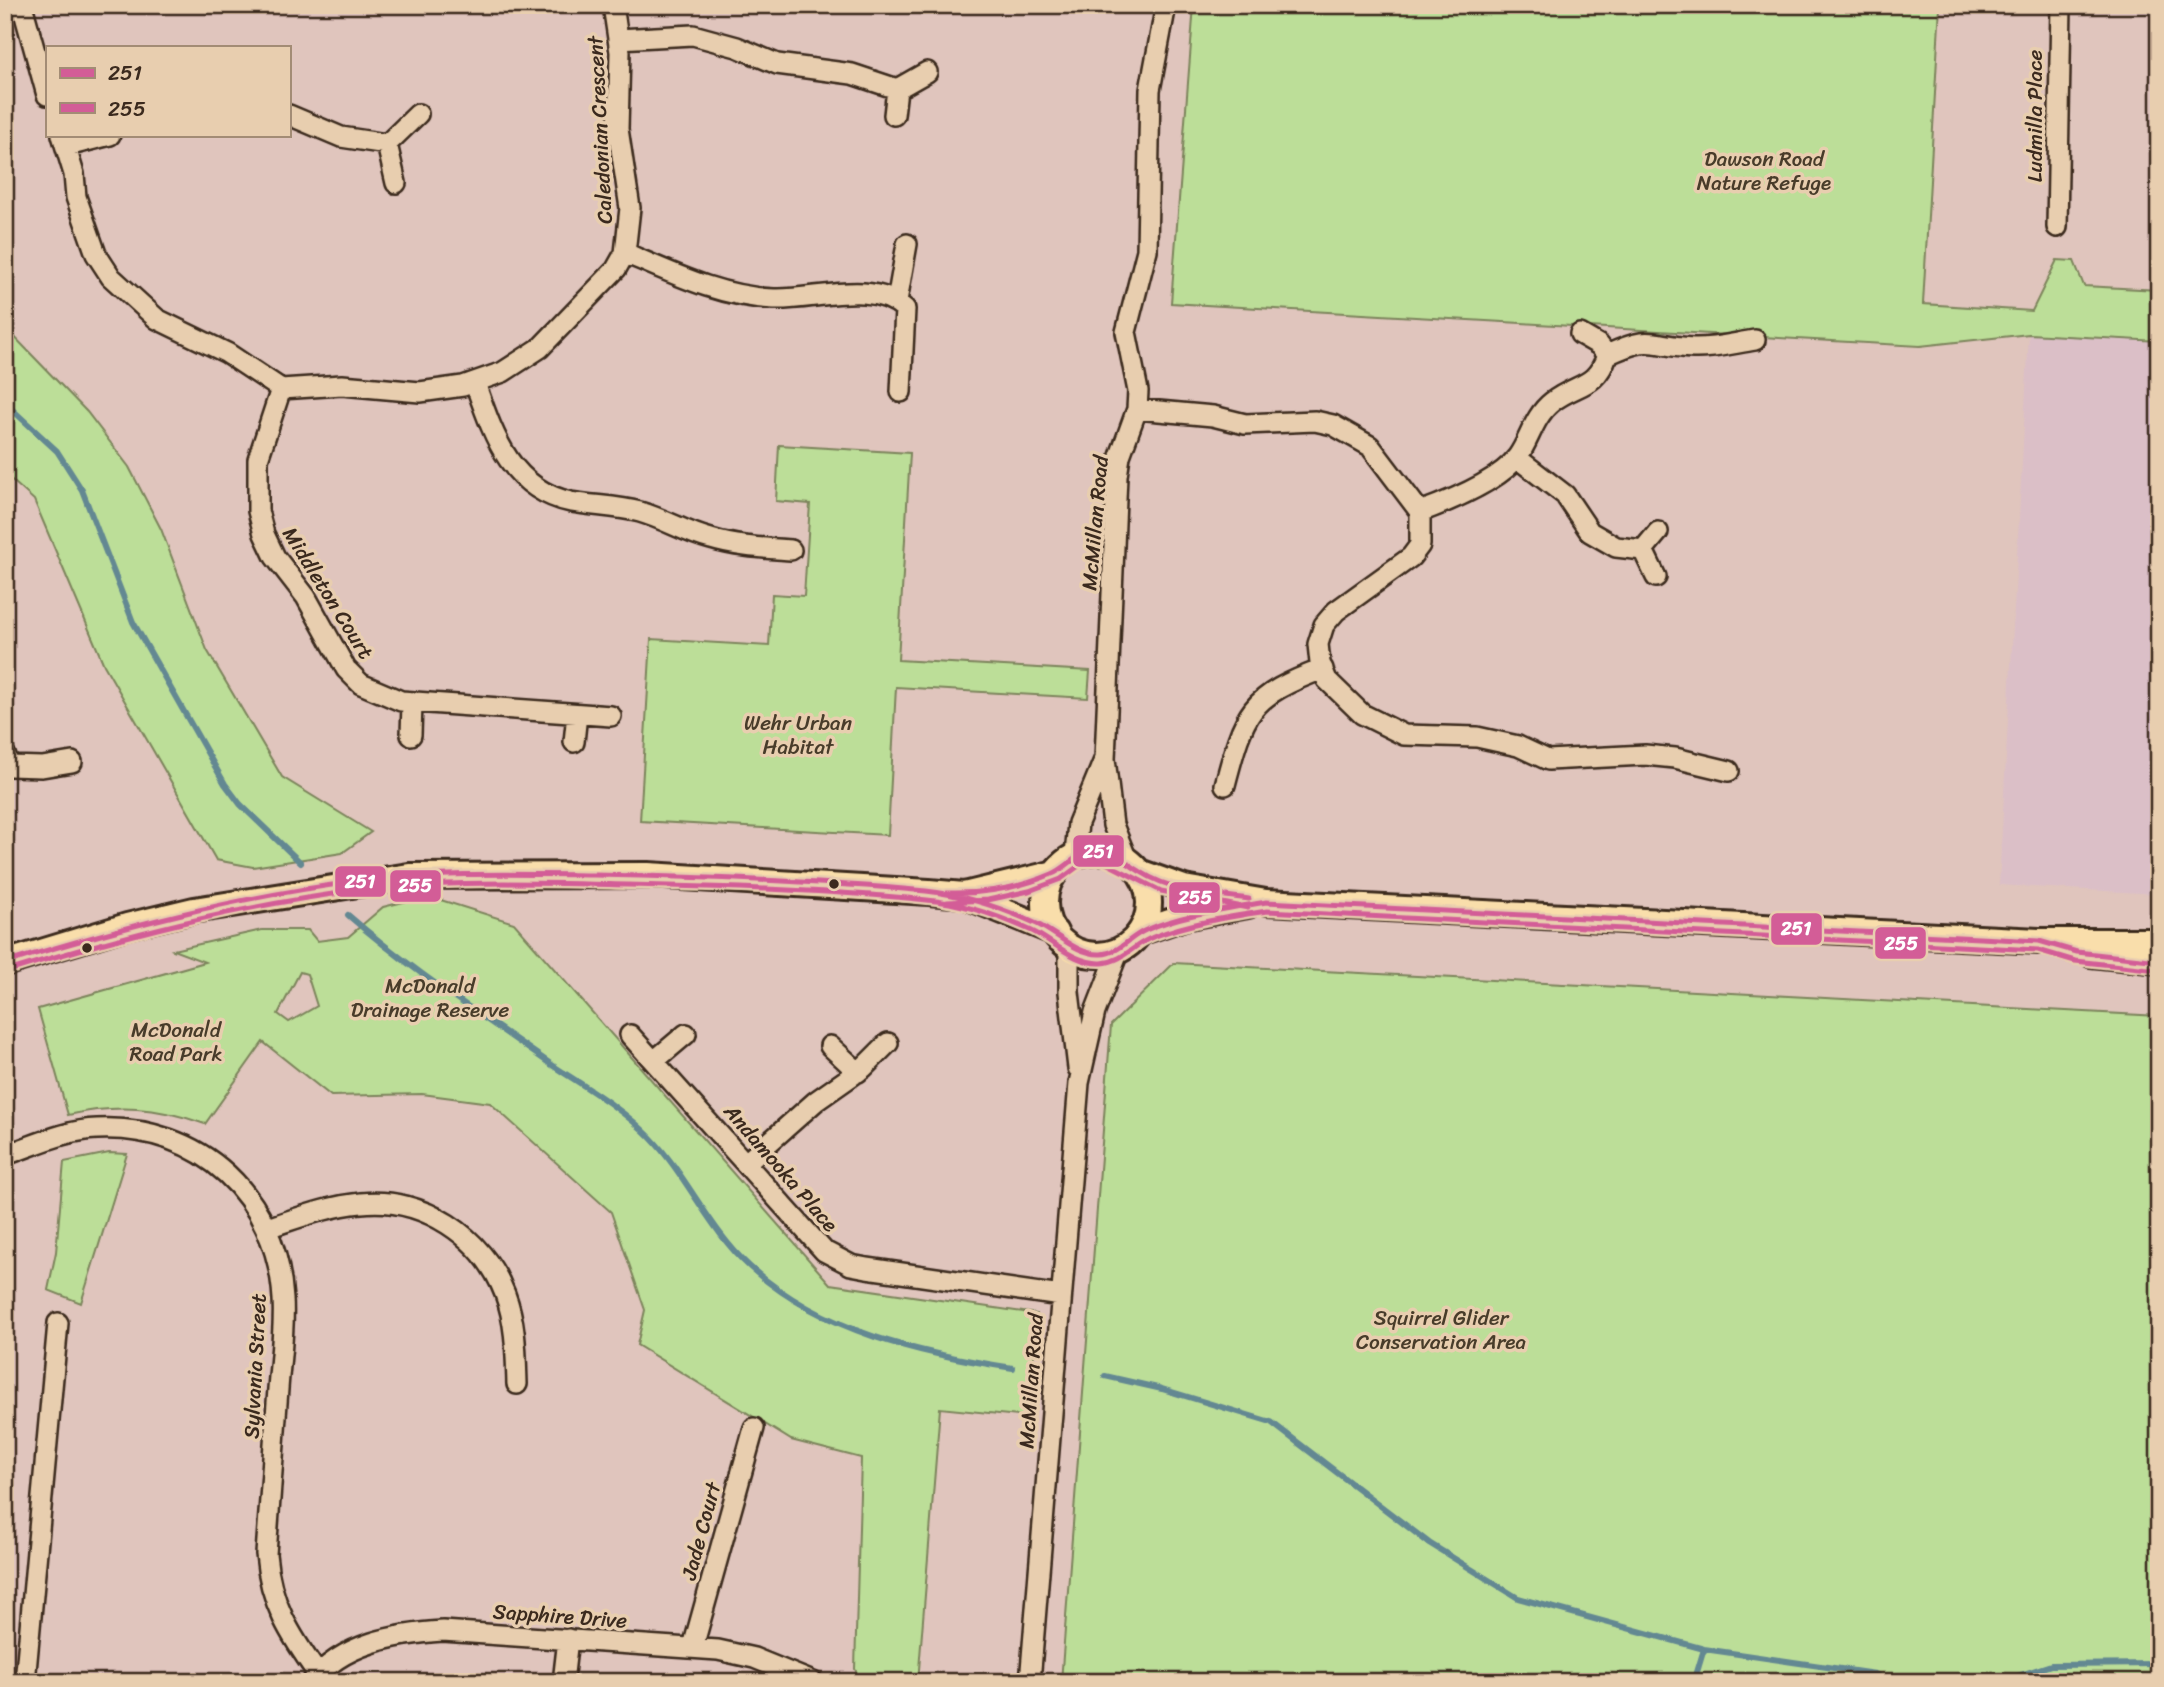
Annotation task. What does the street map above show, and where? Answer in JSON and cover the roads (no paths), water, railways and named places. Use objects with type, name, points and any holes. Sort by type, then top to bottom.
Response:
[{"type":"main road","points":[[5,963],[154,919],[290,893],[409,876],[648,875],[964,895],[1055,873],[1075,855],[1093,851],[1111,852],[1133,866],[1184,888],[1266,902],[2039,941],[2159,941]]},
{"type":"main road","points":[[1133,866],[1147,886],[1149,902],[1140,932]]},
{"type":"main road","points":[[1055,873],[1045,903],[1062,939]]},
{"type":"main road","points":[[964,895],[1094,954],[1119,950],[1140,932],[1184,917],[1266,902]]},
{"type":"main road","points":[[2039,941],[2077,952],[2159,961]]},
{"type":"street","points":[[22,5],[46,91]]},
{"type":"street","name":"Caledonian Crescent","points":[[281,388],[342,385],[420,392],[475,383],[503,372],[540,348],[616,269],[625,253],[630,208],[618,129],[618,39],[613,5]]},
{"type":"street","name":"McMillan Road","points":[[1133,866],[1113,825],[1105,759],[1117,477],[1120,456],[1137,409],[1138,391],[1126,332],[1147,250],[1150,90],[1166,5]]},
{"type":"street","name":"Ludmilla Place","points":[[2057,227],[2061,5]]},
{"type":"street","points":[[618,39],[693,35],[737,47],[777,64],[852,74],[897,89],[927,72]]},
{"type":"street","points":[[894,115],[897,89]]},
{"type":"street","points":[[387,144],[418,114]]},
{"type":"street","points":[[290,115],[341,137],[387,144]]},
{"type":"street","points":[[102,136],[64,141],[85,227],[111,276],[157,319],[227,353],[281,388]]},
{"type":"street","points":[[387,144],[396,183]]},
{"type":"street","points":[[897,301],[906,244]]},
{"type":"street","points":[[625,253],[695,283],[751,298],[778,299],[849,293],[897,301],[905,309],[901,392]]},
{"type":"street","points":[[1580,334],[1599,345],[1607,355]]},
{"type":"street","points":[[1420,512],[1461,496],[1517,458],[1534,423],[1550,403],[1590,382],[1602,369],[1607,355],[1633,342],[1650,340],[1694,348],[1755,340]]},
{"type":"street","points":[[475,383],[496,443],[507,460],[520,475],[552,496],[570,502],[640,512],[710,539],[791,550]]},
{"type":"street","name":"Middleton Court","points":[[281,388],[258,459],[258,511],[264,534],[275,557],[317,615],[346,669],[361,684],[378,693],[412,703],[525,708],[611,716]]},
{"type":"street","points":[[1137,409],[1213,416],[1245,424],[1315,421],[1333,425],[1370,446],[1420,512],[1420,545],[1411,557],[1336,611],[1324,625],[1318,644],[1327,680],[1362,714],[1404,735],[1478,737],[1518,746],[1548,760],[1645,755],[1675,758],[1729,771]]},
{"type":"street","points":[[1517,458],[1565,495],[1590,532],[1616,547],[1643,551]]},
{"type":"street","points":[[1643,551],[1658,532]]},
{"type":"street","points":[[1643,551],[1656,577]]},
{"type":"street","points":[[1225,785],[1239,769],[1239,731],[1249,713],[1265,695],[1323,669]]},
{"type":"street","points":[[411,735],[412,703]]},
{"type":"street","points":[[575,742],[577,714]]},
{"type":"street","name":"McMillan Road","points":[[1075,855],[1078,823],[1105,759]]},
{"type":"street","points":[[7,763],[42,767],[72,762]]},
{"type":"street","name":"McMillan Road","points":[[1062,939],[1079,1083]]},
{"type":"street","name":"McMillan Road","points":[[1030,1682],[1079,1083],[1095,1012],[1119,950]]},
{"type":"street","points":[[654,1061],[686,1034]]},
{"type":"street","name":"Andamooka Place","points":[[630,1035],[747,1162],[824,1251],[851,1265],[1060,1296]]},
{"type":"street","points":[[747,1162],[816,1101],[858,1072],[888,1043]]},
{"type":"street","points":[[830,1046],[858,1072]]},
{"type":"street","name":"Sylvania Street","points":[[5,1154],[94,1129],[125,1128],[151,1133],[178,1141],[213,1162],[259,1210],[276,1252],[284,1300],[266,1554],[268,1581],[283,1623],[315,1678]]},
{"type":"street","points":[[267,1228],[361,1203],[386,1202],[415,1208],[438,1217],[479,1250],[505,1293],[512,1318],[517,1384]]},
{"type":"street","points":[[25,1682],[58,1323]]},
{"type":"street","name":"Jade Court","points":[[693,1647],[754,1428]]},
{"type":"street","name":"Sapphire Drive","points":[[315,1678],[351,1652],[378,1640],[408,1633],[443,1631],[693,1647],[754,1658],[811,1681]]},
{"type":"street","points":[[564,1682],[568,1639]]},
{"type":"waterway","points":[[5,403],[57,451],[82,490],[133,622],[225,784],[240,804],[301,863]]},
{"type":"waterway","points":[[348,915],[422,974],[628,1117],[663,1152],[736,1253],[778,1289],[809,1308],[874,1337],[943,1355],[1013,1368]]},
{"type":"waterway","points":[[1105,1376],[1162,1389],[1271,1422],[1429,1543],[1518,1598],[1704,1649],[1875,1674],[1887,1682]]},
{"type":"waterway","points":[[1694,1682],[1704,1649]]},
{"type":"waterway","points":[[2000,1682],[2051,1665],[2159,1664]]},
{"type":"park label","name":"Dawson Road Nature Refuge","points":[[1764,171]]},
{"type":"park label","name":"Wehr Urban Habitat","points":[[798,735]]},
{"type":"park label","name":"McDonald Drainage Reserve","points":[[430,998]]},
{"type":"park label","name":"McDonald Road Park","points":[[176,1042]]},
{"type":"park label","name":"Squirrel Glider Conservation Area","points":[[1441,1330]]}]
